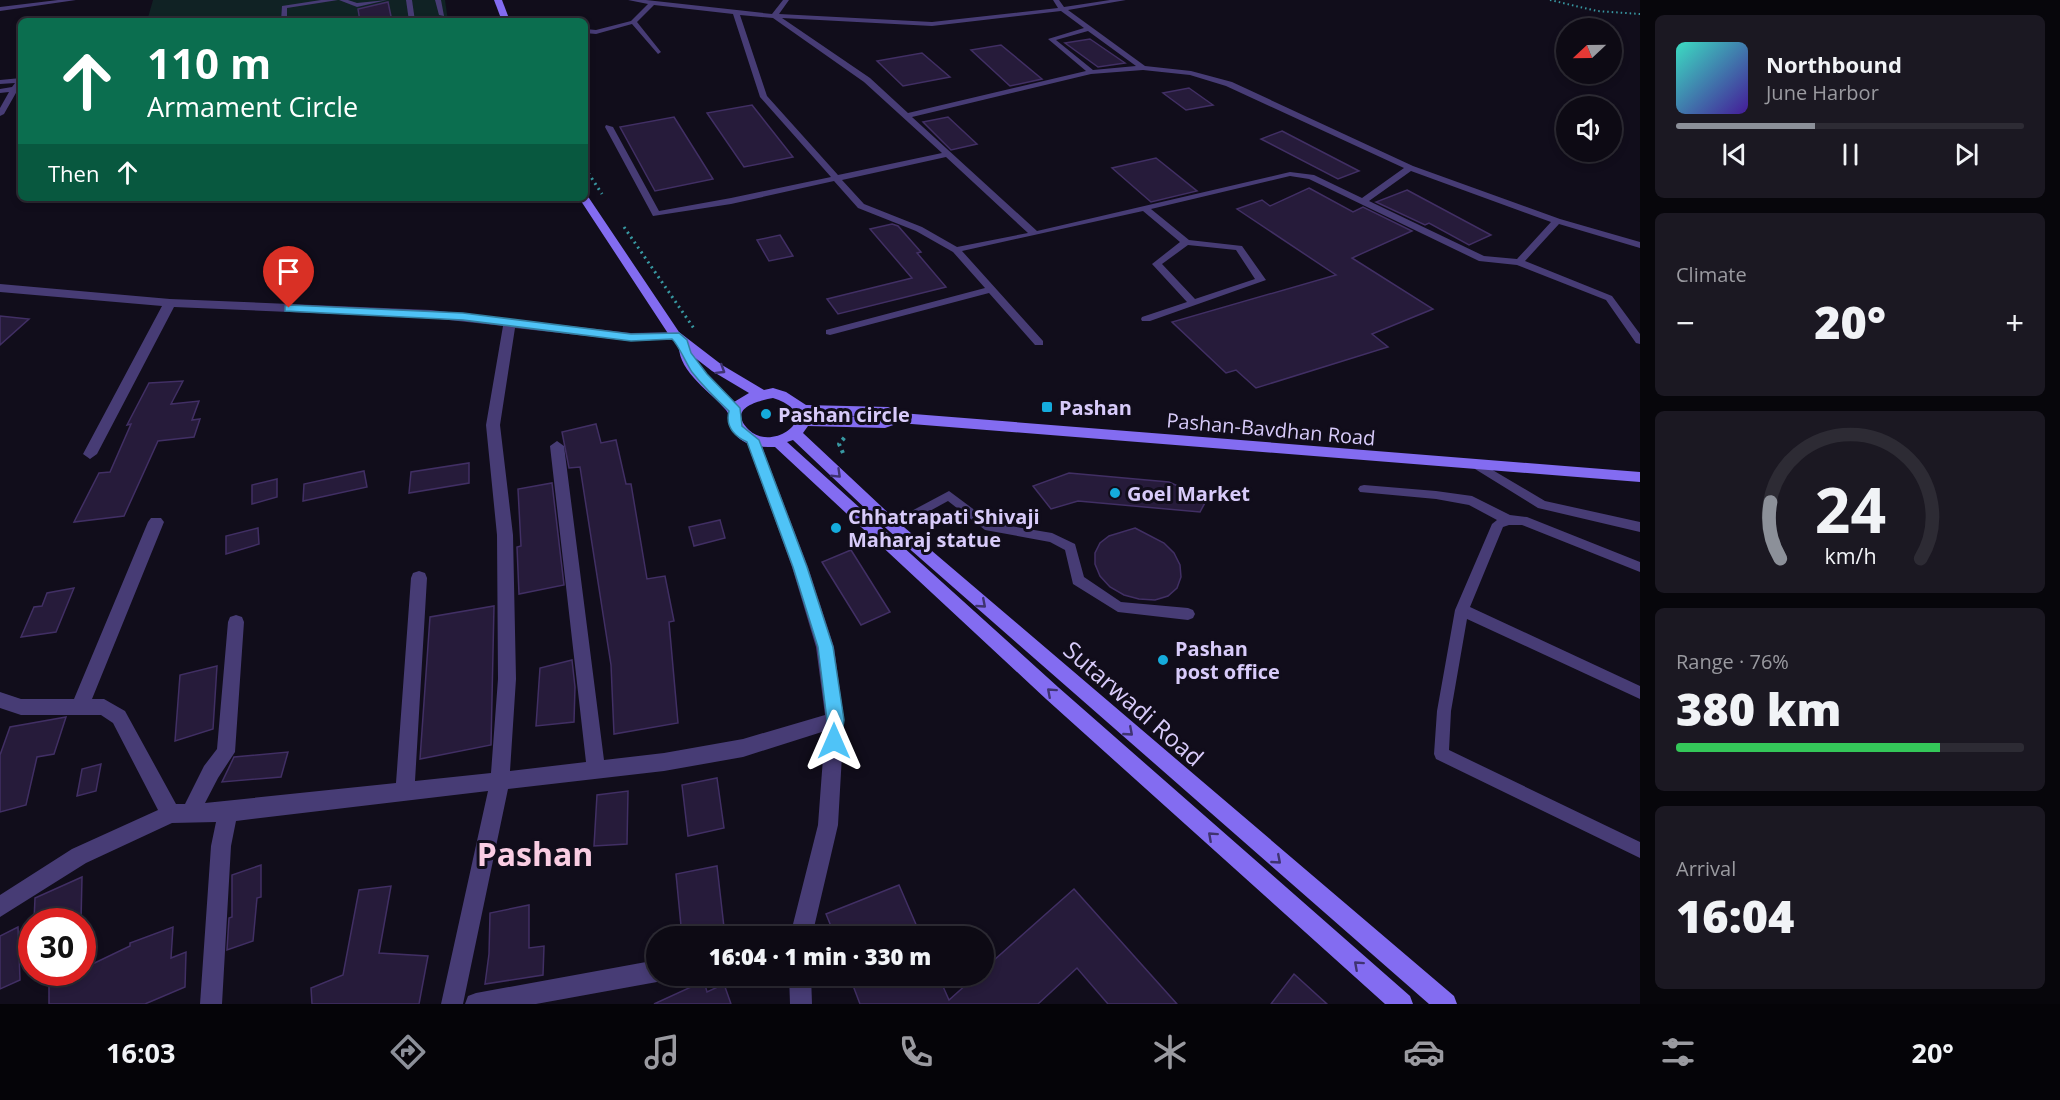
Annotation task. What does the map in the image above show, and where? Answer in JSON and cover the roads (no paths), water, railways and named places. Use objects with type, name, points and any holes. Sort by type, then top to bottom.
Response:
[{"type":"main road","points":[[498,0],[505,18]]},
{"type":"main road","points":[[586,201],[679,339],[685,353],[703,377],[735,411]]},
{"type":"main road","points":[[679,339],[717,368],[761,394]]},
{"type":"main road","points":[[777,441],[800,421],[794,400],[785,395],[761,394],[741,403],[735,411],[734,419],[736,428],[743,435],[753,440],[777,441],[1052,693],[1402,1004]]},
{"type":"main road","name":"Pashan-Bavdhan Road","points":[[800,421],[885,423],[898,418],[1640,477]]},
{"type":"main road","name":"Sutarwadi Road","points":[[800,421],[893,526],[1446,1004]]},
{"type":"street","points":[[0,298],[5,288],[170,303],[431,314],[631,337],[679,339]]},
{"type":"street","points":[[90,454],[170,303]]},
{"type":"street","points":[[452,1004],[500,781],[507,679],[505,535],[494,425],[510,322]]},
{"type":"street","points":[[753,440],[800,567],[825,647],[835,720],[828,825],[803,926]]},
{"type":"street","points":[[557,446],[596,770]]},
{"type":"street","points":[[80,707],[156,522]]},
{"type":"street","points":[[405,792],[419,579]]},
{"type":"street","points":[[191,812],[211,772],[226,752],[236,622]]},
{"type":"street","points":[[0,700],[21,707],[104,707],[119,717],[171,814]]},
{"type":"street","points":[[0,907],[79,856],[171,814],[228,813],[664,762],[743,748],[835,720]]},
{"type":"street","points":[[211,1004],[221,846],[228,813]]},
{"type":"street","points":[[476,1004],[646,973]]},
{"type":"street","points":[[800,986],[801,1004]]},
{"type":"lane","points":[[0,9],[73,0]]},
{"type":"lane","points":[[284,18],[284,7],[335,0]]},
{"type":"lane","points":[[342,0],[357,5],[384,0]]},
{"type":"lane","points":[[409,0],[412,18]]},
{"type":"lane","points":[[438,0],[442,15]]},
{"type":"lane","points":[[631,0],[774,16],[932,24],[1123,0]]},
{"type":"lane","points":[[709,9],[720,0]]},
{"type":"lane","points":[[774,16],[786,0]]},
{"type":"lane","points":[[1056,0],[1062,9],[1143,68]]},
{"type":"lane","points":[[588,31],[596,32],[633,22],[652,3]]},
{"type":"lane","points":[[735,11],[764,97],[861,206],[919,230],[956,250],[1039,343]]},
{"type":"lane","points":[[774,16],[867,80],[1035,234]]},
{"type":"lane","points":[[633,22],[658,52]]},
{"type":"lane","points":[[1090,29],[1051,39],[1091,72]]},
{"type":"lane","points":[[907,116],[1091,72],[1143,68],[1191,73],[1229,84],[1410,168],[1557,221],[1640,245]]},
{"type":"lane","points":[[0,82],[18,80]]},
{"type":"lane","points":[[0,114],[18,84]]},
{"type":"lane","points":[[0,91],[15,89]]},
{"type":"lane","points":[[609,127],[656,214],[731,201],[949,154]]},
{"type":"lane","points":[[1362,202],[1410,168]]},
{"type":"lane","points":[[956,250],[1035,234],[1290,174],[1311,177],[1482,259],[1519,262],[1609,298],[1640,341]]},
{"type":"lane","points":[[1144,208],[1186,242],[1239,249],[1261,280],[1146,319]]},
{"type":"lane","points":[[1519,262],[1557,221]]},
{"type":"lane","points":[[1186,242],[1157,264],[1193,303]]},
{"type":"lane","points":[[830,332],[991,290]]},
{"type":"lane","points":[[1479,466],[1542,506],[1640,527]]},
{"type":"lane","points":[[1364,489],[1436,495],[1472,501],[1508,519],[1524,520],[1640,567]]},
{"type":"lane","points":[[893,526],[949,495],[989,527],[1052,538],[1071,547],[1078,580],[1118,607],[1188,614]]},
{"type":"lane","points":[[1508,519],[1498,524],[1462,610],[1444,711],[1441,754],[1640,850]]},
{"type":"lane","points":[[1462,610],[1640,693]]},
{"type":"place","name":"Pashan","points":[[1047,407]]},
{"type":"place","name":"Pashan circle","points":[[766,414]]},
{"type":"place","name":"Goel Market","points":[[1115,493]]},
{"type":"place","name":"Chhatrapati Shivaji Maharaj statue","points":[[836,528]]},
{"type":"place","name":"Pashan post office","points":[[1163,660]]},
{"type":"district","name":"Pashan","points":[[535,853]]}]
